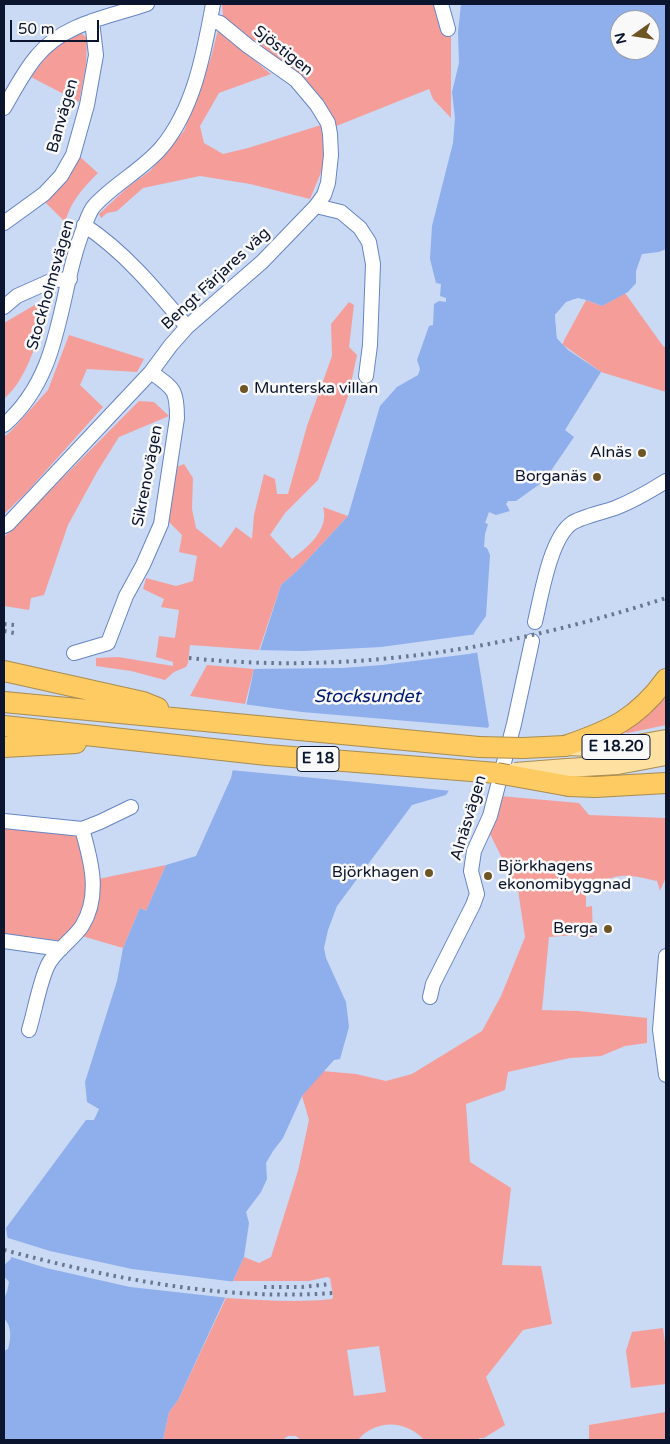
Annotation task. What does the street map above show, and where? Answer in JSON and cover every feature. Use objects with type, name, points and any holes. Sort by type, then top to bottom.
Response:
[{"type":"highway","points":[[4,671],[142,709]]},
{"type":"highway","name":"E 18","points":[[142,709],[185,719],[479,747],[523,748],[565,746],[620,724],[641,708],[666,679]]},
{"type":"highway","points":[[4,702],[142,709]]},
{"type":"highway","name":"E 18","points":[[4,726],[267,754],[498,774],[568,777],[595,787],[666,783]]},
{"type":"highway","points":[[4,747],[138,740]]},
{"type":"main road","name":"E 18.20","points":[[565,746],[615,748],[666,740]]},
{"type":"main road","name":"E 18.20","points":[[568,777],[666,756]]},
{"type":"street","points":[[4,108],[37,56],[52,42],[70,30],[92,21],[147,4]]},
{"type":"street","name":"Stockholmsvägen","points":[[4,425],[16,414],[34,390],[46,366],[56,339],[73,259],[84,225],[94,206],[160,148],[176,125],[192,93],[213,4]]},
{"type":"street","points":[[441,4],[448,29]]},
{"type":"street","name":"Sjöstigen","points":[[210,20],[220,23],[248,46],[296,80],[317,105],[328,123],[331,155],[328,183],[324,195],[316,206]]},
{"type":"street","name":"Banvägen","points":[[4,223],[44,194],[61,176],[72,155],[88,105],[96,55],[92,21]]},
{"type":"street","points":[[316,206],[341,212],[360,228],[369,242],[373,264],[370,345],[366,376]]},
{"type":"street","name":"Bengt Färjares väg","points":[[4,526],[151,372],[187,327],[262,262],[316,206]]},
{"type":"street","points":[[84,225],[104,238],[150,282],[187,327]]},
{"type":"street","points":[[4,307],[17,296],[53,280],[70,279]]},
{"type":"street","name":"Sikrenovägen","points":[[74,653],[108,643],[126,596],[143,565],[161,524],[177,418],[177,400],[171,386],[151,372]]},
{"type":"street","points":[[536,622],[555,547],[572,523],[650,492],[666,481]]},
{"type":"street","name":"Alnäsvägen","points":[[430,997],[433,984],[477,894],[471,871],[474,851],[490,816],[514,724],[532,641]]},
{"type":"street","points":[[4,821],[82,829],[131,807]]},
{"type":"street","points":[[29,1030],[47,965],[82,926],[92,903],[93,877],[82,829]]},
{"type":"street","points":[[4,941],[61,949]]},
{"type":"street","points":[[666,956],[660,1030],[666,1075]]},
{"type":"shaded area","points":[[222,4],[436,4],[446,30],[451,36],[451,118],[433,99],[429,89],[334,127],[259,48],[223,17]]},
{"type":"shaded area","points":[[218,30],[271,74],[219,93],[200,126],[204,143],[223,154],[321,125],[324,153],[322,170],[310,199],[250,184],[200,176],[143,188],[117,211],[107,213],[101,218],[99,214],[128,187],[150,171],[184,131],[211,57]]},
{"type":"shaded area","points":[[80,32],[87,38],[86,65],[79,102],[31,77],[53,48]]},
{"type":"shaded area","points":[[79,156],[98,173],[78,195],[65,222],[41,198]]},
{"type":"shaded area","points":[[625,293],[666,348],[666,392],[601,372],[562,344],[586,300],[602,306]]},
{"type":"shaded area","points":[[349,302],[354,305],[349,347],[357,355],[349,393],[318,480],[285,513],[270,535],[292,559],[316,537],[323,523],[323,507],[348,516],[298,570],[281,585],[259,650],[190,645],[186,667],[174,672],[165,680],[131,671],[96,666],[96,658],[118,657],[173,666],[173,662],[156,657],[159,636],[175,638],[179,610],[161,607],[164,599],[143,589],[146,578],[176,586],[193,581],[197,556],[179,552],[182,535],[168,521],[176,467],[184,464],[193,478],[192,509],[196,528],[221,548],[236,527],[252,539],[254,515],[264,474],[275,479],[277,494],[288,494],[307,426],[332,356],[331,324]]},
{"type":"shaded area","points":[[38,303],[44,303],[39,333],[33,353],[17,384],[4,399],[4,323]]},
{"type":"shaded area","points":[[69,335],[144,359],[137,372],[87,369],[80,385],[103,407],[26,493],[4,514],[4,437],[48,390]]},
{"type":"shaded area","points":[[139,401],[154,402],[169,416],[119,437],[68,525],[44,595],[31,598],[29,610],[4,606],[4,537]]},
{"type":"shaded area","points":[[207,665],[254,669],[245,704],[190,696]]},
{"type":"shaded area","points":[[666,690],[666,725],[628,733],[624,732],[638,720]]},
{"type":"shaded area","points":[[500,796],[579,803],[589,815],[666,818],[666,877],[660,891],[657,881],[640,877],[619,876],[596,884],[596,887],[586,891],[586,907],[592,906],[593,937],[575,935],[549,937],[542,1010],[578,1011],[647,1018],[647,1043],[625,1046],[601,1056],[570,1058],[508,1072],[505,1090],[466,1104],[470,1162],[511,1188],[502,1265],[541,1266],[552,1324],[523,1330],[486,1377],[505,1425],[484,1438],[479,1438],[479,1440],[424,1440],[417,1433],[409,1429],[400,1426],[382,1425],[365,1433],[358,1440],[301,1440],[296,1436],[288,1436],[282,1440],[163,1440],[169,1412],[178,1400],[226,1298],[292,1301],[332,1299],[330,1278],[327,1277],[309,1281],[233,1281],[244,1257],[259,1263],[271,1257],[298,1171],[309,1120],[302,1096],[322,1071],[356,1074],[386,1081],[412,1074],[482,1031],[501,996],[525,937],[518,890],[490,834]],"holes":[[[379,1346],[386,1392],[354,1396],[347,1350]]]},
{"type":"shaded area","points":[[4,826],[74,833],[82,842],[90,885],[82,915],[65,941],[49,944],[4,937]]},
{"type":"shaded area","points":[[166,865],[146,911],[140,908],[123,948],[82,936],[98,879]]},
{"type":"shaded area","points":[[663,1328],[666,1350],[666,1384],[631,1388],[626,1351],[632,1332]]},
{"type":"shaded area","points":[[666,1412],[666,1440],[589,1440],[589,1425]]},
{"type":"water","name":"Stocksundet","points":[[461,4],[666,4],[666,249],[659,252],[642,254],[636,271],[636,283],[628,292],[602,306],[587,300],[571,300],[555,315],[557,338],[568,350],[601,372],[565,430],[574,437],[544,481],[516,501],[508,501],[506,504],[510,511],[496,515],[489,512],[485,523],[488,524],[484,547],[487,548],[490,555],[486,616],[474,633],[489,726],[446,795],[412,805],[337,906],[328,930],[324,948],[326,958],[346,1002],[349,1027],[340,1059],[334,1060],[302,1096],[283,1138],[266,1163],[267,1179],[261,1192],[246,1212],[249,1223],[244,1257],[178,1400],[169,1412],[163,1440],[4,1440],[4,1351],[8,1349],[10,1329],[4,1318],[4,1298],[9,1282],[4,1276],[4,1265],[11,1259],[6,1228],[86,1120],[94,1120],[99,1109],[87,1102],[85,1082],[117,981],[123,948],[140,908],[146,911],[166,865],[196,856],[231,778],[254,669],[281,585],[298,570],[348,516],[380,406],[397,387],[418,375],[420,369],[417,360],[429,326],[433,325],[434,304],[439,301],[446,302],[446,298],[440,296],[441,284],[436,283],[430,259],[432,226],[453,143],[455,118],[452,92],[459,63],[458,32]]},
{"type":"pier","points":[[578,298],[586,300],[585,302],[578,300],[568,304],[557,316],[560,337],[564,342],[562,344],[557,338],[555,315],[566,302]]},
{"type":"pier","points":[[477,634],[480,652],[469,654],[343,668],[251,669],[256,650],[303,651],[381,647]]},
{"type":"pier","points":[[243,704],[302,712],[490,728],[452,791],[230,770]]},
{"type":"pier","points":[[5,1237],[50,1251],[132,1269],[236,1282],[229,1298],[130,1287],[46,1268],[8,1256]]},
{"type":"railway","points":[[189,658],[311,663],[371,660],[430,654],[548,631],[666,598]]},
{"type":"railway","points":[[4,624],[15,625]]},
{"type":"railway","points":[[4,631],[14,633]]},
{"type":"railway","points":[[4,1250],[85,1270],[167,1285],[250,1294],[333,1293]]},
{"type":"railway","points":[[264,1287],[302,1287],[331,1284]]},
{"type":"place","name":"Munterska villan","points":[[244,389]]},
{"type":"place","name":"Alnäs","points":[[642,453]]},
{"type":"place","name":"Borganäs","points":[[597,477]]},
{"type":"place","name":"Björkhagen","points":[[429,873]]},
{"type":"place","name":"Björkhagens ekonomibyggnad","points":[[488,876]]},
{"type":"place","name":"Berga","points":[[608,929]]}]
